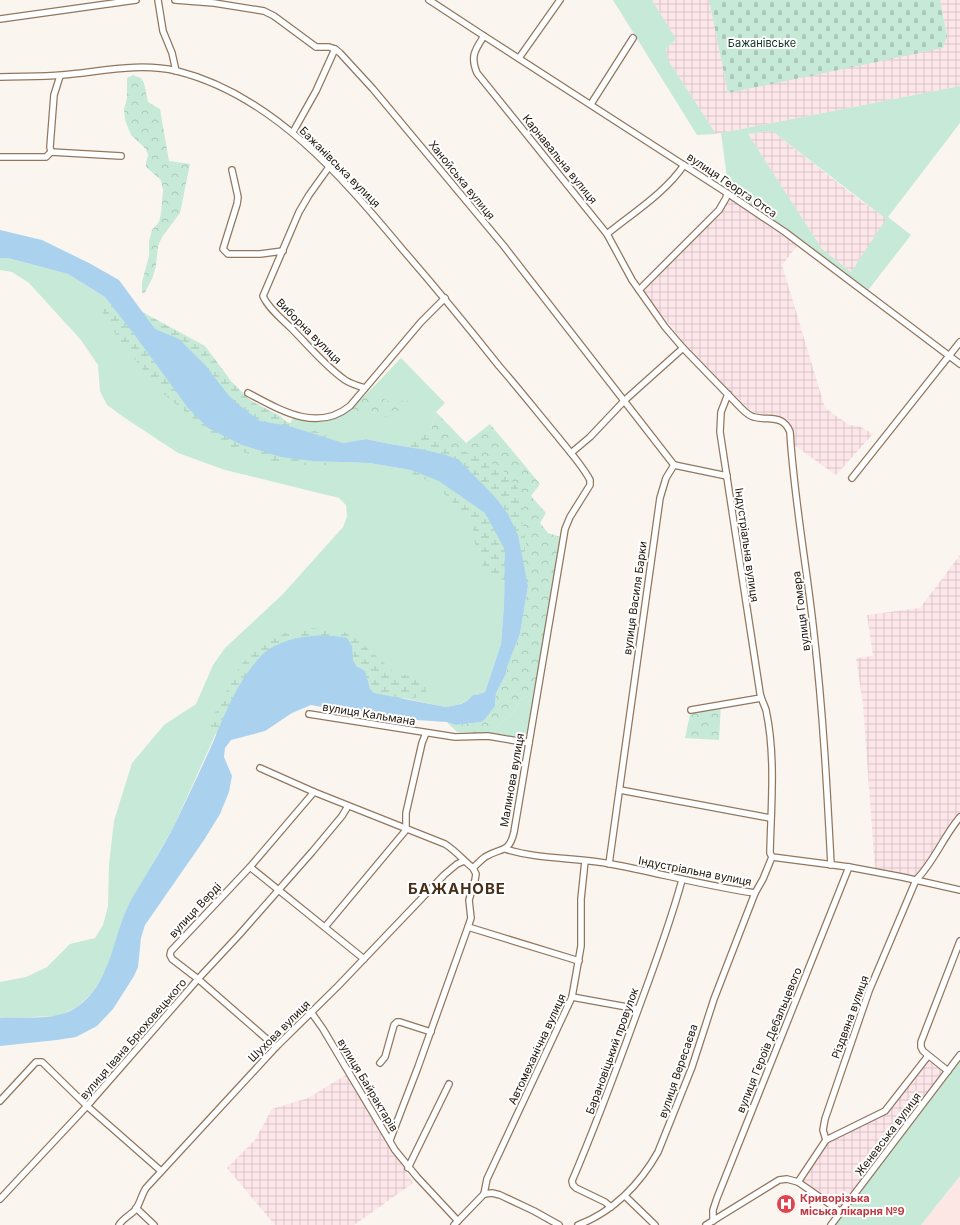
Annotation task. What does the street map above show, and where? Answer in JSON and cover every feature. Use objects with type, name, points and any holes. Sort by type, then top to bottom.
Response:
[{"type":"street","points":[[0,19],[136,0]]},
{"type":"street","points":[[158,0],[163,31],[172,53],[176,71]]},
{"type":"street","points":[[175,0],[264,11],[274,16],[316,47],[329,47],[335,49],[316,90],[293,132]]},
{"type":"street","points":[[429,0],[484,36]]},
{"type":"street","points":[[519,58],[560,0]]},
{"type":"street","name":"вулиця Георга Отса","points":[[484,36],[728,193],[791,237],[960,364]]},
{"type":"street","name":"Карнавальна вулиця","points":[[484,36],[474,53],[474,66],[477,73],[607,234],[632,280],[657,316],[683,348]]},
{"type":"street","points":[[591,104],[633,38]]},
{"type":"street","name":"Ханойська вулиця","points":[[335,49],[373,89],[503,245],[674,465]]},
{"type":"street","name":"Бажанівська вулиця","points":[[0,78],[60,76],[143,67],[176,71],[208,81],[242,98],[293,132],[330,167],[371,212],[444,298],[571,453]]},
{"type":"street","points":[[0,157],[49,156],[51,152],[50,147],[54,95],[60,76]]},
{"type":"street","points":[[51,152],[121,156]]},
{"type":"street","points":[[607,234],[678,175],[684,165]]},
{"type":"street","name":"Виборна вулиця","points":[[330,167],[309,195],[299,212],[264,293],[265,300],[330,368],[346,380],[365,388]]},
{"type":"street","points":[[232,170],[238,197],[223,249],[228,254],[260,254],[283,251]]},
{"type":"street","points":[[639,290],[716,214],[728,193]]},
{"type":"street","points":[[248,393],[277,409],[308,418],[319,419],[333,417],[343,412],[350,406],[421,322],[444,298]]},
{"type":"street","points":[[852,478],[960,342]]},
{"type":"street","points":[[571,453],[590,437],[624,400],[683,348]]},
{"type":"street","name":"вулиця Гомера","points":[[683,348],[741,408],[752,416],[779,420],[784,423],[790,432],[793,475],[810,592],[818,667],[831,865]]},
{"type":"street","name":"Індустріальна вулиця","points":[[505,849],[521,854],[609,864],[682,880],[754,893],[763,879],[772,857],[770,853],[772,779],[770,747],[766,710],[761,698],[720,432],[721,412],[728,394]]},
{"type":"street","name":"Малинова вулиця","points":[[505,849],[512,841],[514,832],[565,530],[570,517],[590,486],[590,480],[571,453]]},
{"type":"street","points":[[674,465],[727,476]]},
{"type":"street","name":"вулиця Василя Барки","points":[[609,864],[660,498],[666,478],[674,465]]},
{"type":"street","points":[[691,710],[761,698]]},
{"type":"street","name":"вулиця Кальмана","points":[[309,714],[455,737],[488,736],[528,743]]},
{"type":"street","name":"вулиця Кальмана","points":[[406,830],[406,814],[422,743],[426,733]]},
{"type":"street","points":[[260,768],[406,830],[445,844],[453,849],[473,868],[476,874],[476,880],[469,900],[471,918],[431,1032],[390,1140]]},
{"type":"street","points":[[620,790],[770,818]]},
{"type":"street","name":"вулиця Верді","points":[[276,1047],[198,979],[172,959],[170,955],[171,951],[250,866],[314,792]]},
{"type":"street","name":"вулиця Івана Брюховецького","points":[[0,1199],[87,1106],[198,979],[279,890],[342,816],[348,806]]},
{"type":"street","name":"Різдвяна вулиця","points":[[826,1140],[823,1130],[825,1118],[869,991],[916,880],[926,870],[960,817]]},
{"type":"street","points":[[325,927],[406,830]]},
{"type":"street","points":[[473,868],[485,857],[505,849]]},
{"type":"street","points":[[772,857],[849,867],[960,890]]},
{"type":"street","name":"Шухова вулиця","points":[[119,1225],[136,1208],[142,1194],[161,1171],[276,1047],[444,875],[457,864],[464,861]]},
{"type":"street","name":"Автомеханічна вулиця","points":[[456,1223],[484,1194],[487,1179],[572,997],[581,946],[581,899],[585,861]]},
{"type":"street","points":[[250,866],[364,958]]},
{"type":"street","name":"вулиця Героїв Дебальцевого","points":[[713,1221],[713,1210],[717,1198],[849,867]]},
{"type":"street","name":"Барановіцький провулок","points":[[611,1207],[605,1202],[576,1188],[572,1181],[594,1128],[638,1009],[674,910],[682,880]]},
{"type":"street","name":"вулиця Вересаєва","points":[[578,1225],[611,1207],[626,1196],[652,1164],[692,1067],[714,999],[754,893]]},
{"type":"street","points":[[468,927],[579,961]]},
{"type":"street","points":[[948,1071],[928,1056],[920,1047],[960,941]]},
{"type":"street","points":[[572,997],[638,1009]]},
{"type":"street","name":"вулиця Байрактарів","points":[[311,1012],[323,1029],[395,1150],[408,1168],[456,1223]]},
{"type":"street","points":[[380,1063],[385,1057],[394,1025],[397,1022],[431,1032]]},
{"type":"street","name":"Женевська вулиця","points":[[831,1225],[960,1055]]},
{"type":"street","points":[[798,1182],[826,1140],[885,1111],[928,1056]]},
{"type":"street","points":[[0,1100],[36,1062],[42,1062],[87,1106],[161,1171]]},
{"type":"street","points":[[408,1168],[449,1084]]},
{"type":"street","points":[[706,1225],[779,1180],[786,1179],[798,1182],[841,1212]]},
{"type":"street","points":[[484,1194],[492,1193],[500,1195],[559,1225]]},
{"type":"street","points":[[626,1196],[655,1225]]},
{"type":"street","points":[[136,1208],[154,1225]]},
{"type":"shaded area","points":[[652,0],[709,0],[728,93],[947,36],[940,0],[960,0],[960,86],[716,134],[668,60],[666,49],[676,39]]},
{"type":"shaded area","points":[[772,131],[861,201],[887,219],[851,272],[822,249],[748,134]]},
{"type":"shaded area","points":[[731,199],[797,246],[782,265],[825,408],[849,425],[859,426],[873,434],[836,475],[794,445],[794,435],[788,420],[758,414],[745,407],[686,345],[642,291]]},
{"type":"shaded area","points":[[960,555],[960,818],[916,880],[875,870],[863,705],[856,658],[873,656],[867,615],[920,608]]},
{"type":"shaded area","points":[[928,1056],[948,1071],[841,1212],[799,1182],[826,1140],[885,1111]]},
{"type":"shaded area","points":[[346,1075],[413,1183],[354,1225],[275,1225],[227,1168],[255,1140],[272,1109],[308,1098]]},
{"type":"shaded area","points":[[960,1176],[960,1225],[921,1225],[935,1208]]},
{"type":"green space","points":[[613,0],[652,0],[676,39],[666,49],[668,60],[716,134],[697,135]]},
{"type":"green space","name":"Бажанівське","points":[[709,0],[940,0],[947,36],[943,48],[728,93]]},
{"type":"green space","points":[[133,75],[141,78],[144,83],[148,102],[160,109],[169,161],[190,164],[180,213],[162,237],[158,246],[156,266],[152,279],[144,294],[142,292],[142,282],[149,256],[149,241],[152,230],[159,222],[163,190],[161,180],[146,167],[148,155],[146,149],[131,135],[125,120],[124,109],[127,98],[127,78]]},
{"type":"green space","points":[[960,86],[960,123],[888,217],[911,235],[866,293],[727,193],[728,185],[721,133]],"holes":[[[772,131],[886,219],[851,272],[822,249],[748,134]]]},
{"type":"green space","points":[[0,258],[8,258],[68,274],[105,297],[134,334],[313,461],[369,463],[411,470],[439,481],[505,550],[504,605],[501,644],[485,692],[473,695],[467,701],[460,704],[446,707],[394,696],[226,711],[173,828],[128,906],[105,973],[92,993],[77,1007],[59,1016],[0,1018],[0,982],[26,977],[47,967],[70,944],[95,938],[103,925],[108,906],[109,864],[114,821],[132,763],[164,725],[196,704],[213,665],[225,648],[283,594],[343,527],[347,517],[346,505],[339,498],[225,470],[178,453],[107,405],[100,391],[98,365],[81,340],[29,283],[12,272],[0,270]]},
{"type":"green space","points":[[124,302],[205,346],[231,381],[250,400],[280,416],[287,422],[339,439],[343,452],[335,465],[297,465],[263,459],[227,446],[160,391],[118,338],[102,311],[105,304]]},
{"type":"green space","points":[[401,358],[445,403],[436,412],[425,450],[366,439],[343,443],[289,426],[294,416],[311,420],[327,421],[346,411],[366,394]]},
{"type":"green space","points":[[366,395],[379,397],[390,402],[407,400],[410,405],[399,416],[391,419],[376,414],[360,416],[353,412],[353,408]]},
{"type":"green space","points":[[436,412],[466,443],[490,424],[540,484],[531,496],[546,513],[540,523],[548,533],[564,538],[535,692],[520,700],[515,711],[489,734],[457,732],[446,721],[456,725],[481,722],[495,706],[496,693],[506,674],[506,670],[520,634],[528,586],[523,563],[425,450]]},
{"type":"green space","points":[[417,433],[436,436],[462,451],[480,457],[501,468],[518,488],[524,504],[522,522],[526,542],[521,576],[515,584],[498,578],[484,568],[476,550],[473,529],[461,511],[434,483],[410,473],[400,462],[406,446]]},
{"type":"green space","points":[[312,628],[350,633],[393,671],[414,678],[425,686],[426,692],[421,697],[395,699],[348,686],[213,735],[209,728],[211,720],[240,666],[258,647],[291,630]]},
{"type":"green space","points":[[535,692],[526,735],[524,738],[521,739],[489,734],[515,711],[520,700]]},
{"type":"green space","points":[[721,704],[719,740],[685,738],[691,710]]},
{"type":"green space","points":[[960,1055],[960,1176],[921,1225],[831,1225]]},
{"type":"water","points":[[0,230],[42,240],[89,263],[119,280],[155,329],[179,339],[206,366],[229,396],[260,421],[289,426],[343,443],[366,439],[425,450],[459,460],[496,498],[508,514],[518,535],[528,586],[520,634],[506,670],[506,674],[496,693],[495,706],[481,722],[456,725],[447,722],[416,720],[311,705],[292,713],[265,731],[231,740],[225,748],[224,757],[232,776],[229,792],[220,814],[204,840],[145,925],[141,938],[138,967],[113,1009],[97,1026],[76,1037],[0,1046],[0,1018],[50,1017],[59,1015],[77,1007],[97,986],[109,961],[129,903],[173,828],[234,696],[246,675],[261,656],[269,649],[279,644],[302,637],[326,635],[347,638],[352,646],[353,660],[356,666],[365,671],[370,689],[374,693],[446,707],[461,704],[473,695],[485,692],[501,644],[504,605],[505,550],[485,513],[439,481],[411,470],[369,463],[313,461],[281,457],[242,445],[208,428],[188,408],[105,297],[68,274],[8,258],[0,258]]},
{"type":"place","name":"Криворізька міська лікарня №9","points":[[786,1204]]},
{"type":"district","name":"БАЖАНОВЕ","points":[[457,888]]}]
